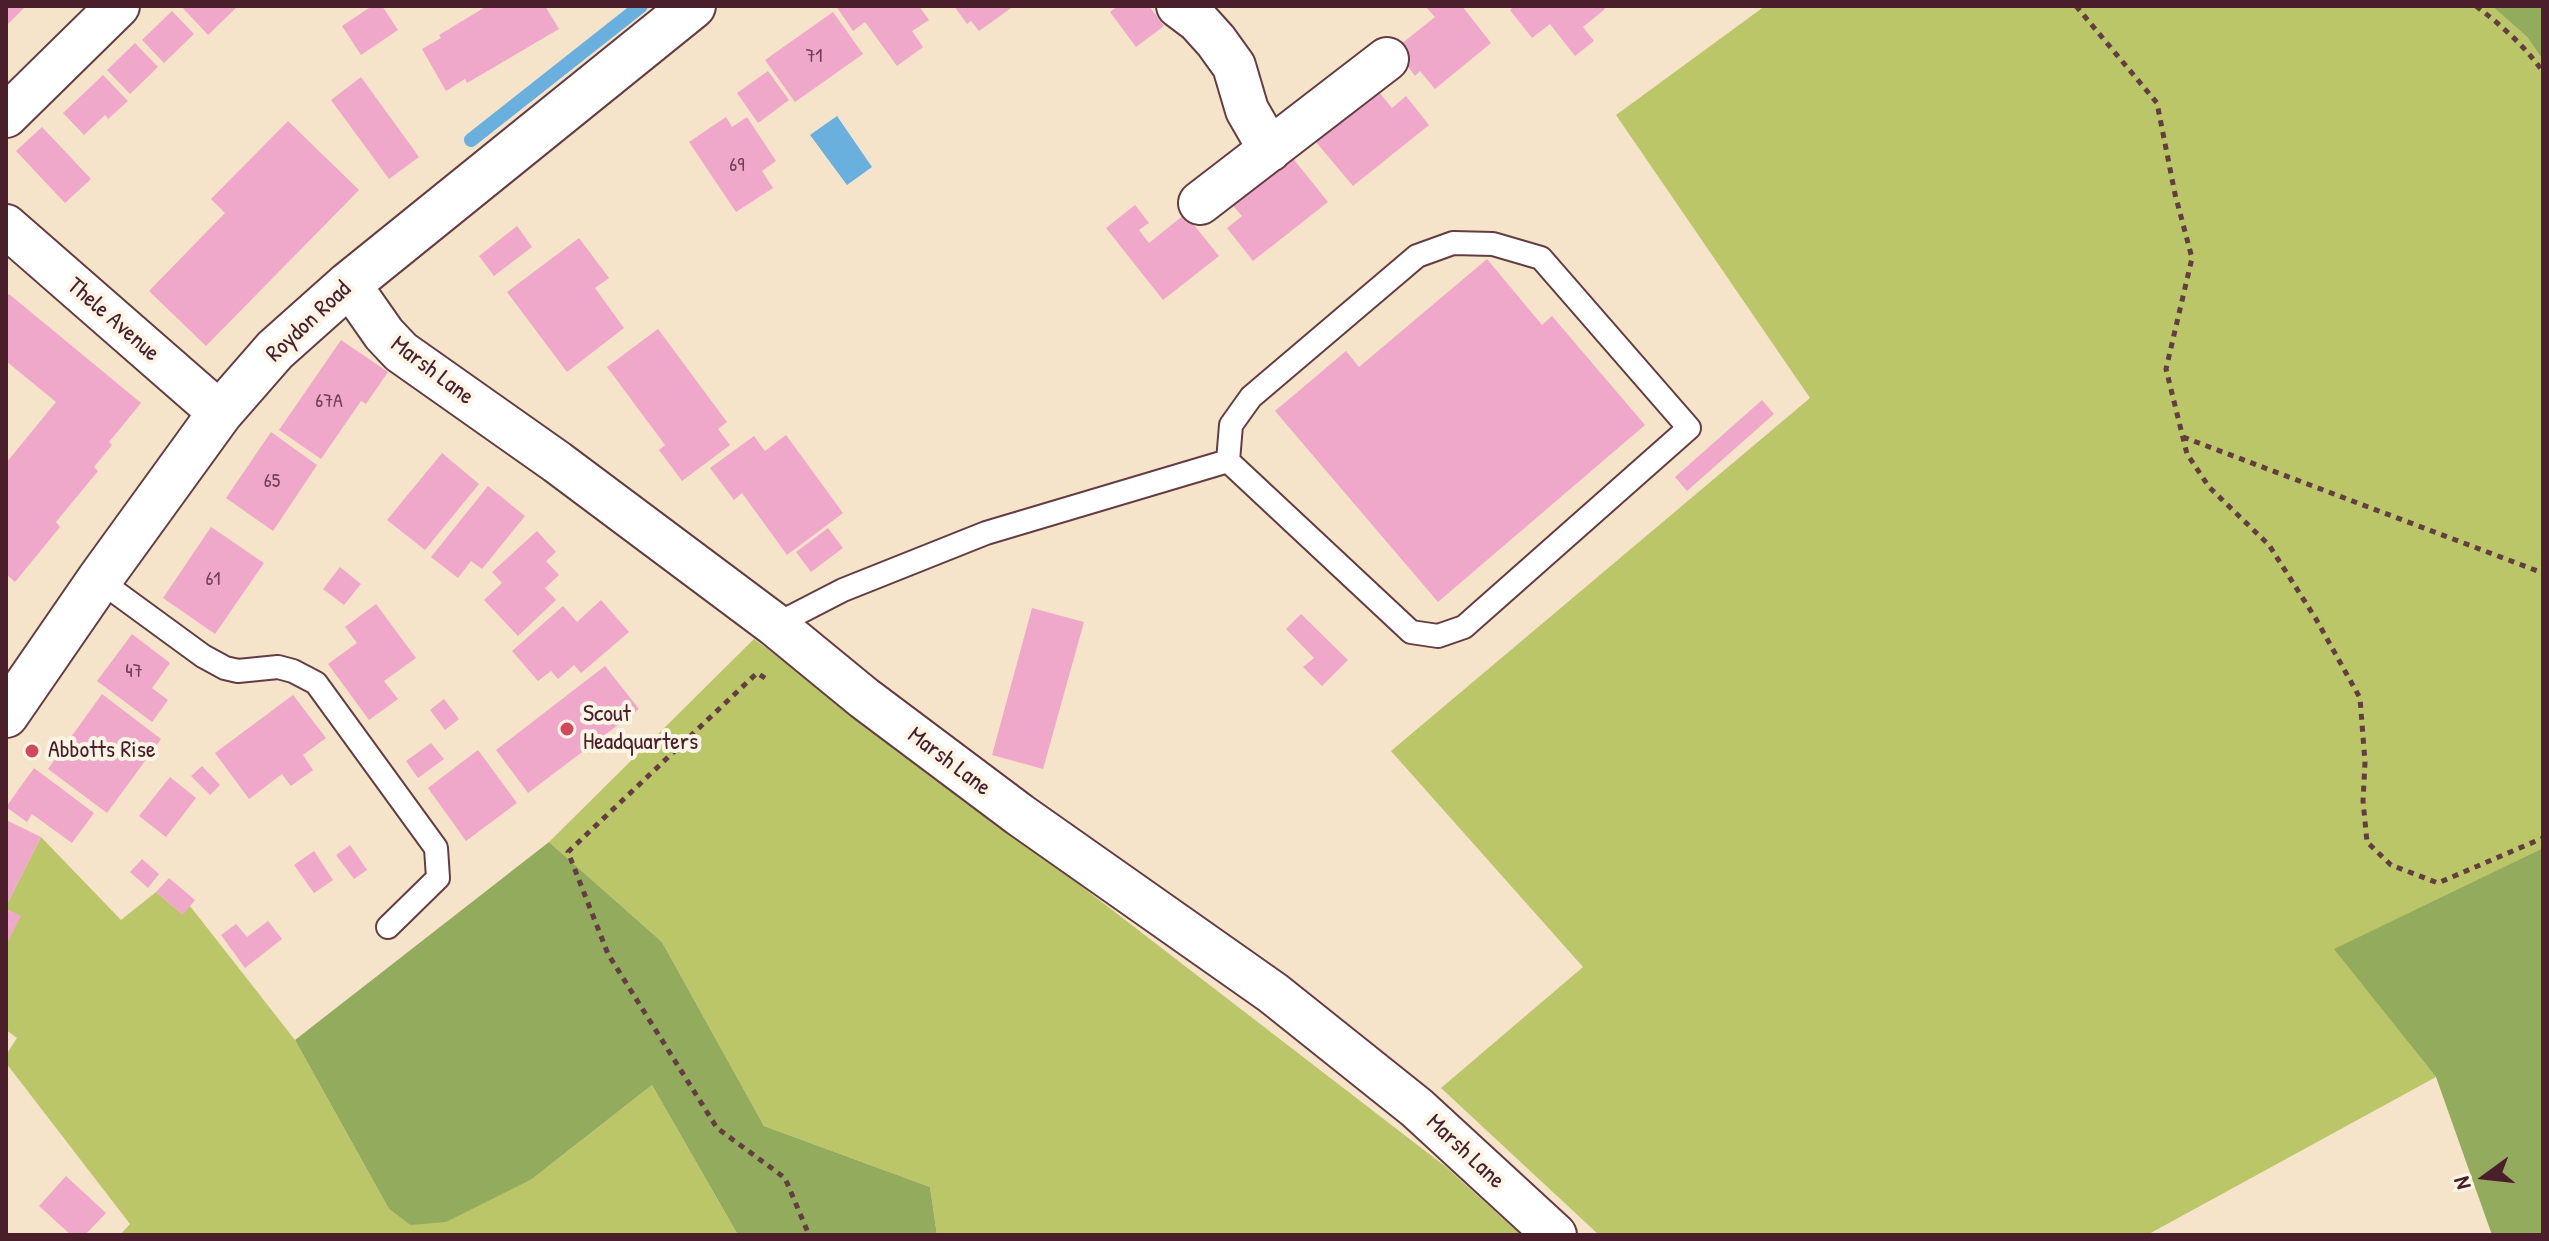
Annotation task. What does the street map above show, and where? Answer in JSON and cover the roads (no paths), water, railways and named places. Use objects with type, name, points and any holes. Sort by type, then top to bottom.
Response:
[{"type":"main road","name":"Roydon Road","points":[[6,715],[220,413],[275,350],[349,284],[693,6]]},
{"type":"street","points":[[6,116],[118,6]]},
{"type":"street","points":[[1178,6],[1198,21],[1234,66],[1247,110],[1270,150]]},
{"type":"street","points":[[1200,203],[1387,59]]},
{"type":"street","name":"Thele Avenue","points":[[6,226],[220,413]]},
{"type":"street","name":"Marsh Lane","points":[[349,284],[384,334],[401,352],[557,462],[775,625],[864,698],[1020,815],[1273,993],[1417,1108],[1555,1235]]},
{"type":"lane","points":[[1453,243],[1493,244],[1541,258],[1689,428],[1464,627],[1438,636],[1411,632],[1228,461],[1231,425],[1251,397],[1417,256],[1453,243]]},
{"type":"lane","points":[[775,625],[843,590],[986,533],[1228,461]]},
{"type":"lane","points":[[99,580],[203,656],[225,668],[238,671],[278,667],[316,683],[436,848],[438,878],[388,927]]},
{"type":"water","points":[[837,116],[872,167],[847,185],[810,135]]},
{"type":"waterway","points":[[471,140],[641,6]]},
{"type":"place","name":"Scout Headquarters","points":[[567,729]]},
{"type":"place","name":"Abbotts Rise","points":[[32,751]]}]
